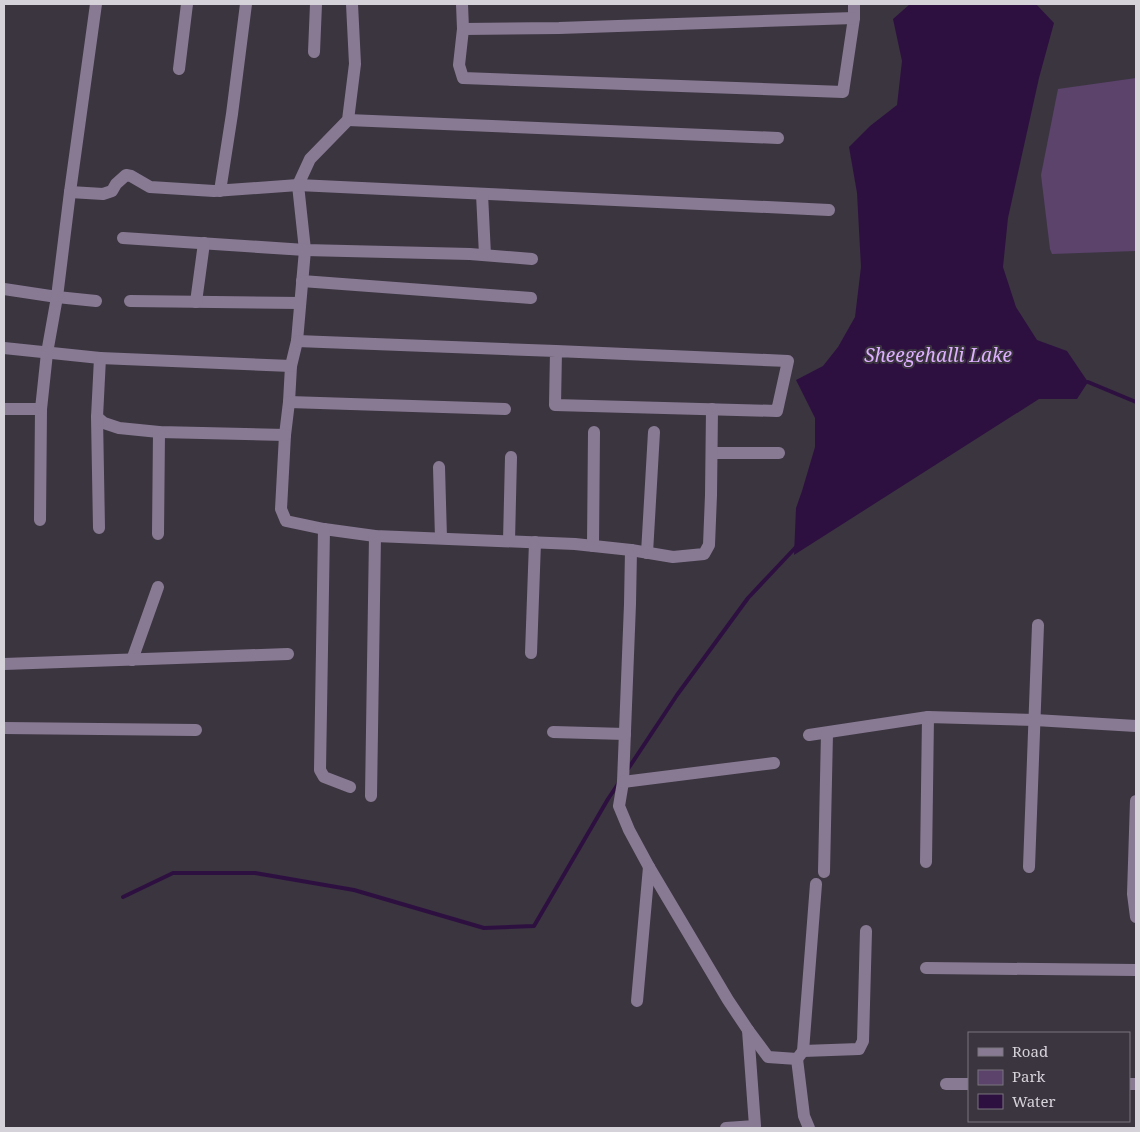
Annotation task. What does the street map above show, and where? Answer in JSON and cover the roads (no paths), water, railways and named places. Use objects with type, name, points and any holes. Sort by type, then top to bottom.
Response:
[{"type":"street","points":[[40,520],[41,409],[47,352],[57,297],[96,4]]},
{"type":"street","points":[[179,69],[187,4]]},
{"type":"street","points":[[220,191],[246,4]]},
{"type":"street","points":[[314,52],[316,4]]},
{"type":"street","points":[[352,4],[355,64],[348,120],[310,159],[298,185],[305,250],[285,434],[281,509],[286,521],[324,529],[375,536],[575,544],[673,557],[704,554],[709,545],[712,409]]},
{"type":"street","points":[[462,4],[463,29],[459,65],[463,78],[843,92],[854,18],[854,4]]},
{"type":"street","points":[[463,29],[559,28],[854,18]]},
{"type":"street","points":[[348,120],[778,138]]},
{"type":"street","points":[[70,192],[103,194],[112,191],[116,184],[126,175],[150,187],[220,191],[298,185],[829,210]]},
{"type":"street","points":[[482,194],[485,255]]},
{"type":"street","points":[[123,238],[305,250],[485,255],[532,259]]},
{"type":"street","points":[[196,302],[204,243]]},
{"type":"street","points":[[302,281],[531,298]]},
{"type":"street","points":[[4,289],[96,301]]},
{"type":"street","points":[[130,301],[300,303]]},
{"type":"street","points":[[296,341],[556,351],[788,361],[776,411],[555,405],[556,351]]},
{"type":"street","points":[[4,348],[100,358],[291,366]]},
{"type":"street","points":[[99,528],[98,417],[100,358]]},
{"type":"street","points":[[289,402],[505,409]]},
{"type":"street","points":[[4,409],[41,409]]},
{"type":"street","points":[[98,417],[104,423],[119,428],[159,432],[285,434]]},
{"type":"street","points":[[158,534],[159,432]]},
{"type":"street","points":[[593,546],[594,432]]},
{"type":"street","points":[[647,553],[654,432]]},
{"type":"street","points":[[712,453],[779,453]]},
{"type":"street","points":[[509,541],[511,457]]},
{"type":"street","points":[[439,467],[441,538]]},
{"type":"street","points":[[324,529],[320,770],[324,777],[350,787]]},
{"type":"street","points":[[371,796],[375,536]]},
{"type":"street","points":[[531,653],[535,542]]},
{"type":"street","points":[[631,550],[623,782],[619,806],[629,830],[649,867],[728,1000],[768,1057],[859,1049],[863,1042],[866,930]]},
{"type":"street","points":[[132,660],[158,587]]},
{"type":"street","points":[[1029,867],[1038,625]]},
{"type":"street","points":[[4,664],[288,654]]},
{"type":"street","points":[[926,862],[928,717]]},
{"type":"street","points":[[809,735],[928,717],[1034,720],[1136,726]]},
{"type":"street","points":[[4,728],[196,730]]},
{"type":"street","points":[[553,732],[625,734]]},
{"type":"street","points":[[824,872],[827,733]]},
{"type":"street","points":[[623,782],[774,763]]},
{"type":"street","points":[[1136,801],[1136,917]]},
{"type":"street","points":[[637,1001],[649,867]]},
{"type":"street","points":[[809,1128],[804,1116],[800,1055],[816,884]]},
{"type":"street","points":[[926,968],[1136,970]]},
{"type":"street","points":[[726,1128],[755,1126],[748,1030]]},
{"type":"street","points":[[946,1084],[968,1084]]},
{"type":"water","name":"Sheegehalli Lake","points":[[910,4],[1036,4],[1054,23],[1039,78],[1008,218],[1003,267],[1016,307],[1037,340],[1067,351],[1088,382],[1077,399],[1039,399],[794,555],[796,508],[815,447],[815,418],[796,380],[823,366],[838,347],[855,317],[861,267],[857,193],[849,147],[870,126],[897,105],[902,61],[893,19]]},
{"type":"waterway","points":[[1088,382],[1136,402]]},
{"type":"waterway","points":[[628,769],[677,695],[748,598],[797,546]]},
{"type":"waterway","points":[[123,897],[173,873],[255,873],[354,890],[484,928],[534,926],[618,784]]}]
